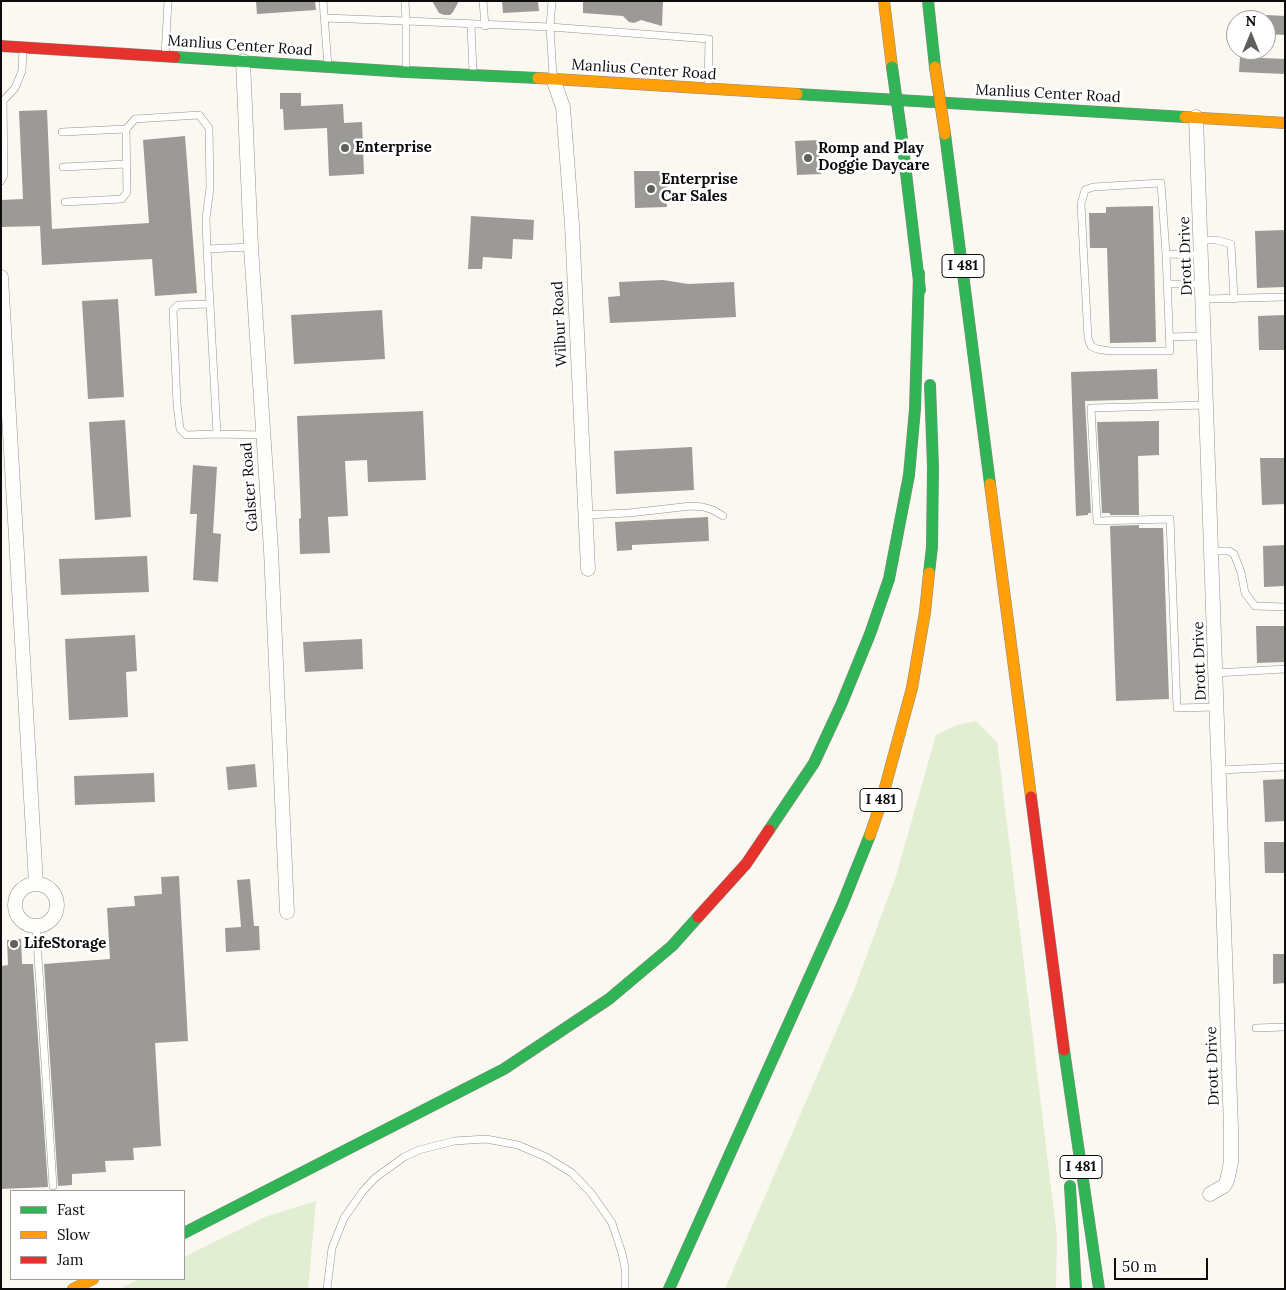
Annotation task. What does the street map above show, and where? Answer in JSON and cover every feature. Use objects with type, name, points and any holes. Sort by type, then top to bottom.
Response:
[{"type":"main road","points":[[884,1],[928,358]]},
{"type":"main road","name":"I 481","points":[[928,1],[1062,1045],[1099,1289]]},
{"type":"main road","name":"Manlius Center Road","points":[[1,46],[406,72],[554,79],[1285,123]]},
{"type":"main road","points":[[185,1233],[504,1069],[609,999],[672,946],[746,864],[814,763],[841,705],[870,634],[889,579],[909,475],[915,409],[919,273]]},
{"type":"main road","name":"I 481","points":[[669,1289],[842,905],[866,848],[880,806],[912,688],[925,612],[932,547],[933,467],[929,376]]},
{"type":"main road","points":[[1062,1045],[1076,1289]]},
{"type":"main road","points":[[73,1289],[91,1280]]},
{"type":"street","name":"Galster Road","points":[[243,61],[251,248],[262,435],[272,559],[287,912]]},
{"type":"street","name":"Wilbur Road","points":[[554,79],[563,107],[572,225],[588,569]]},
{"type":"street","name":"Drott Drive","points":[[1196,117],[1208,405],[1231,1118],[1231,1154],[1227,1181],[1224,1186],[1210,1194]]},
{"type":"street","points":[[1,277],[36,884]]},
{"type":"street","points":[[36,884],[51,890],[56,897],[55,915],[49,922],[41,926],[32,926],[23,922],[17,916],[15,907],[18,894],[29,885],[36,884]]},
{"type":"lane","points":[[165,56],[168,1]]},
{"type":"lane","points":[[323,1],[328,67]]},
{"type":"lane","points":[[406,1],[406,72]]},
{"type":"lane","points":[[483,1],[485,26]]},
{"type":"lane","points":[[552,1],[550,27],[554,79]]},
{"type":"lane","points":[[324,18],[485,26],[550,27],[709,39],[708,89]]},
{"type":"lane","points":[[472,25],[473,75]]},
{"type":"lane","points":[[1,181],[4,175],[3,101],[14,88],[22,71],[23,48]]},
{"type":"lane","points":[[65,202],[122,200],[127,192],[126,129],[135,119],[199,115],[208,128],[210,188],[206,219],[217,434]]},
{"type":"lane","points":[[62,132],[126,129]]},
{"type":"lane","points":[[63,167],[126,164]]},
{"type":"lane","points":[[1160,184],[1167,284],[1170,350],[1110,351],[1091,346],[1088,338],[1080,204],[1085,190],[1093,187],[1160,184]]},
{"type":"lane","points":[[1166,254],[1202,247],[1216,240],[1231,244],[1234,299]]},
{"type":"lane","points":[[207,249],[251,248]]},
{"type":"lane","points":[[1167,284],[1203,284]]},
{"type":"lane","points":[[1204,299],[1285,297]]},
{"type":"lane","points":[[210,304],[178,305],[173,310],[177,404],[180,428],[186,435],[262,435]]},
{"type":"lane","points":[[1169,337],[1205,336]]},
{"type":"lane","points":[[1208,405],[1091,408],[1096,521],[1170,518],[1177,708],[1217,707]]},
{"type":"lane","points":[[585,514],[629,513],[691,506],[713,510],[723,516]]},
{"type":"lane","points":[[1212,551],[1229,551],[1234,554],[1241,572],[1245,593],[1255,606],[1285,607]]},
{"type":"lane","points":[[1216,673],[1285,670]]},
{"type":"lane","points":[[1220,770],[1285,766]]},
{"type":"lane","points":[[36,926],[53,1186]]},
{"type":"lane","points":[[1256,1028],[1285,1027]]},
{"type":"lane","points":[[327,1289],[332,1248],[344,1218],[363,1190],[375,1178],[404,1158],[420,1150],[454,1141],[486,1139],[518,1145],[546,1157],[572,1173],[591,1193],[612,1223],[625,1268],[625,1289]]},
{"type":"green space","points":[[976,721],[997,742],[1057,1237],[1056,1289],[725,1289],[854,990],[896,876],[936,735],[957,725]]},
{"type":"green space","points":[[316,1201],[308,1289],[119,1289],[137,1280],[185,1280],[185,1257],[265,1217]]},
{"type":"building","points":[[256,1],[315,1],[316,10],[257,14]]},
{"type":"building","points":[[432,1],[459,1],[450,15],[444,15],[439,13]]},
{"type":"building","points":[[502,1],[538,1],[539,11],[503,13]]},
{"type":"building","points":[[583,1],[663,1],[662,26],[641,20],[634,23],[629,22],[623,16],[583,13]]},
{"type":"building","points":[[1276,16],[1285,16],[1285,35],[1276,35]]},
{"type":"building","points":[[1285,59],[1285,74],[1239,72],[1240,60]]},
{"type":"building","name":"Enterprise","points":[[280,93],[301,93],[301,106],[343,104],[344,123],[362,122],[364,174],[329,176],[327,128],[284,130],[283,109],[280,109]]},
{"type":"building","points":[[47,110],[52,229],[149,223],[143,140],[185,136],[197,293],[155,296],[152,259],[42,265],[40,226],[1,227],[1,200],[23,199],[19,111]]},
{"type":"building","name":"Romp and Play Doggie Daycare","points":[[819,140],[821,174],[797,175],[795,141]]},
{"type":"building","name":"Enterprise Car Sales","points":[[634,171],[666,171],[667,207],[635,208]]},
{"type":"building","points":[[1153,206],[1156,342],[1110,343],[1107,248],[1090,248],[1089,213],[1106,213],[1106,207]]},
{"type":"building","points":[[471,216],[534,220],[533,240],[513,239],[512,259],[483,257],[482,269],[468,269]]},
{"type":"building","points":[[1285,230],[1285,287],[1257,288],[1255,231]]},
{"type":"building","points":[[663,280],[688,284],[734,282],[736,317],[610,323],[608,297],[620,296],[619,282]]},
{"type":"building","points":[[118,299],[124,397],[88,399],[82,301]]},
{"type":"building","points":[[382,310],[385,359],[294,364],[291,315]]},
{"type":"building","points":[[1285,315],[1285,350],[1259,350],[1258,316]]},
{"type":"building","points":[[1157,369],[1158,399],[1085,401],[1091,513],[1076,516],[1071,372]]},
{"type":"building","points":[[423,411],[426,480],[368,482],[367,460],[345,461],[348,516],[328,517],[330,553],[300,554],[299,519],[301,518],[297,416]]},
{"type":"building","points":[[125,420],[131,517],[95,520],[89,422]]},
{"type":"building","points":[[1159,421],[1159,455],[1138,456],[1139,515],[1110,515],[1110,513],[1102,513],[1097,422]]},
{"type":"building","points":[[692,447],[694,490],[616,494],[614,451]]},
{"type":"building","points":[[1260,458],[1285,458],[1285,504],[1262,505]]},
{"type":"building","points":[[193,465],[217,467],[213,533],[221,534],[218,582],[193,580],[197,514],[190,514]]},
{"type":"building","points":[[708,517],[709,541],[632,545],[632,550],[617,551],[615,522]]},
{"type":"building","points":[[1139,525],[1139,528],[1163,528],[1169,699],[1116,701],[1110,526]]},
{"type":"building","points":[[1285,545],[1285,586],[1264,587],[1263,546]]},
{"type":"building","points":[[147,556],[149,592],[61,595],[59,559]]},
{"type":"building","points":[[1256,626],[1285,626],[1285,662],[1257,663]]},
{"type":"building","points":[[135,635],[137,671],[126,672],[128,717],[69,720],[65,639]]},
{"type":"building","points":[[362,639],[363,669],[305,672],[303,642]]},
{"type":"building","points":[[255,764],[257,787],[228,790],[226,767]]},
{"type":"building","points":[[154,773],[155,802],[75,805],[74,776]]},
{"type":"building","points":[[1285,779],[1285,821],[1265,822],[1263,780]]},
{"type":"building","points":[[1264,842],[1285,842],[1285,873],[1265,873]]},
{"type":"building","points":[[179,876],[188,1041],[155,1043],[161,1146],[133,1148],[134,1160],[105,1161],[106,1172],[72,1174],[72,1185],[58,1186],[44,964],[110,959],[107,908],[135,906],[134,896],[162,894],[161,877]]},
{"type":"building","points":[[250,879],[254,926],[259,926],[260,950],[226,952],[225,928],[241,927],[237,880]]},
{"type":"building","points":[[21,939],[22,964],[33,964],[48,1187],[1,1189],[1,966],[8,965],[7,940]]},
{"type":"building","points":[[1273,954],[1285,954],[1285,983],[1273,984]]},
{"type":"traffic: fast","points":[[928,1],[935,67]]},
{"type":"traffic: fast","points":[[175,57],[406,72],[538,78]]},
{"type":"traffic: fast","points":[[892,67],[901,131]]},
{"type":"traffic: fast","points":[[797,94],[1185,117]]},
{"type":"traffic: fast","points":[[901,131],[920,290]]},
{"type":"traffic: fast","points":[[945,134],[990,484]]},
{"type":"traffic: fast","points":[[769,830],[814,763],[841,705],[870,634],[889,579],[909,475],[915,409],[919,273]]},
{"type":"traffic: fast","points":[[929,573],[932,547],[933,467],[930,385]]},
{"type":"traffic: fast","points":[[669,1289],[842,905],[870,835]]},
{"type":"traffic: fast","points":[[185,1232],[504,1069],[609,999],[672,946],[698,917]]},
{"type":"traffic: fast","points":[[1064,1050],[1099,1289]]},
{"type":"traffic: fast","points":[[1070,1186],[1076,1289]]},
{"type":"traffic: slow","points":[[884,1],[892,67]]},
{"type":"traffic: slow","points":[[935,67],[945,134]]},
{"type":"traffic: slow","points":[[538,78],[797,94]]},
{"type":"traffic: slow","points":[[1185,117],[1285,123]]},
{"type":"traffic: slow","points":[[990,484],[1031,797]]},
{"type":"traffic: slow","points":[[870,835],[880,806],[912,688],[925,612],[929,573]]},
{"type":"traffic: slow","points":[[73,1289],[91,1280]]},
{"type":"traffic: jam","points":[[1,46],[175,57]]},
{"type":"traffic: jam","points":[[1031,797],[1064,1050]]},
{"type":"traffic: jam","points":[[698,917],[746,864],[769,830]]},
{"type":"place","name":"Enterprise","points":[[345,148]]},
{"type":"place","name":"Romp and Play Doggie Daycare","points":[[808,158]]},
{"type":"place","name":"Enterprise Car Sales","points":[[651,189]]},
{"type":"place","name":"LifeStorage","points":[[14,944]]}]
